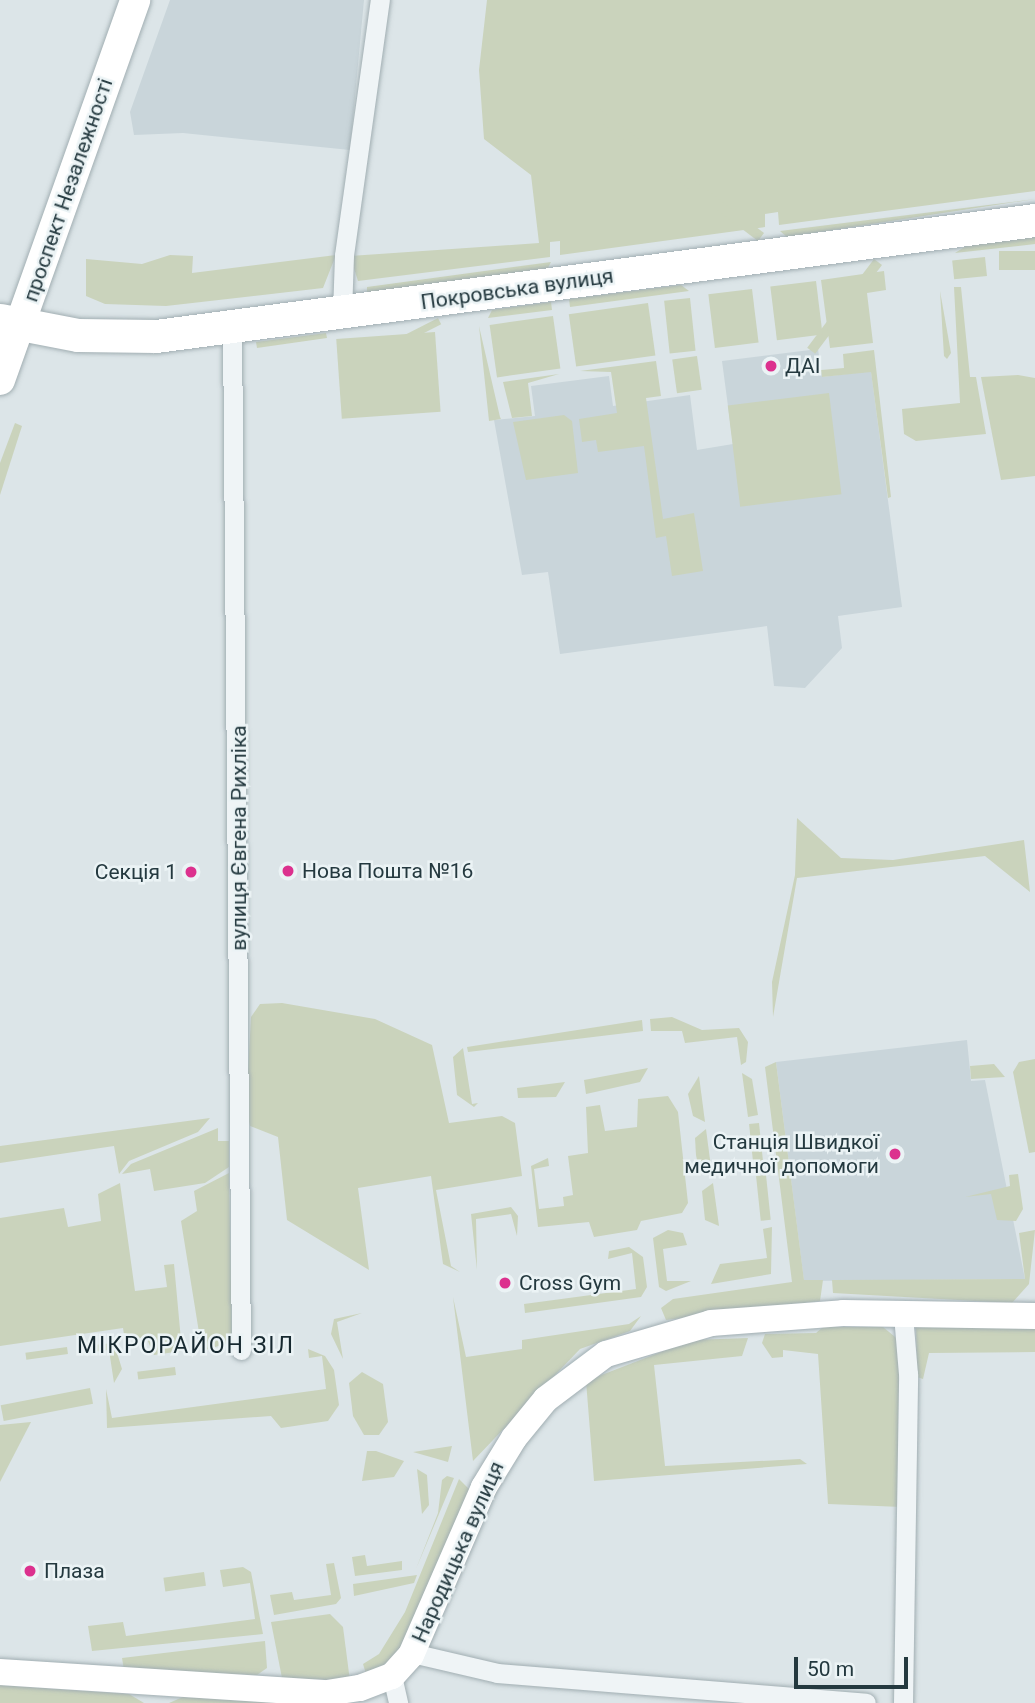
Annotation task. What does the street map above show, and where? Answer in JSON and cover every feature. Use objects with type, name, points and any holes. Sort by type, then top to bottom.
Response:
[{"type":"highway","name":"Покровська вулиця","points":[[10,323],[107,337],[232,327],[1035,220]]},
{"type":"main road","name":"проспект Незалежності","points":[[0,380],[10,323],[135,0]]},
{"type":"street","points":[[342,313],[344,255],[380,0]]},
{"type":"street","name":"вулиця Євгена Рихліка","points":[[232,327],[241,1350]]},
{"type":"street","name":"Народицька вулиця","points":[[392,1675],[412,1653],[502,1455],[546,1399],[584,1368],[621,1347],[689,1326],[844,1313],[1035,1315]]},
{"type":"street","points":[[903,1315],[908,1374],[903,1703]]},
{"type":"street","points":[[412,1653],[497,1673],[726,1696],[866,1703]]},
{"type":"street","points":[[0,1672],[327,1693],[392,1675],[398,1703]]},
{"type":"shaded area","points":[[170,0],[364,0],[350,150],[183,133],[134,135],[130,112]]},
{"type":"shaded area","points":[[818,349],[822,377],[871,371],[902,607],[838,616],[842,648],[805,688],[774,686],[767,626],[560,654],[548,572],[522,575],[494,420],[535,416],[531,386],[609,376],[613,406],[690,395],[697,450],[733,444],[722,361]]},
{"type":"shaded area","name":"Станція Швидкої медичної допомоги","points":[[967,1040],[971,1081],[985,1080],[1025,1279],[804,1281],[776,1062]]},
{"type":"green space","points":[[487,0],[1035,0],[1035,191],[779,225],[778,212],[765,214],[765,227],[560,255],[560,241],[550,242],[550,257],[358,281],[350,256],[539,243],[531,175],[484,139],[479,70]]},
{"type":"green space","points":[[600,110],[764,233],[758,241],[594,118]]},
{"type":"green space","points":[[1035,199],[787,237],[780,231]]},
{"type":"green space","points":[[1035,237],[1035,244],[955,253],[966,246]]},
{"type":"green space","points":[[999,251],[1035,251],[1035,270],[999,270]]},
{"type":"green space","points":[[170,255],[193,256],[192,273],[336,255],[323,288],[166,306],[105,304],[86,296],[86,259],[142,264]]},
{"type":"green space","points":[[985,257],[987,276],[954,279],[952,260]]},
{"type":"green space","points":[[874,259],[882,265],[815,354],[807,348]]},
{"type":"green space","points":[[551,262],[548,268],[367,295],[367,287]]},
{"type":"green space","points":[[884,271],[886,290],[867,293],[873,343],[830,348],[821,280]]},
{"type":"green space","points":[[816,281],[823,335],[777,340],[770,287]]},
{"type":"green space","points":[[681,285],[689,291],[570,307],[569,299]]},
{"type":"green space","points":[[954,287],[961,287],[970,377],[976,377],[986,434],[916,441],[904,434],[902,409],[960,403]]},
{"type":"green space","points":[[752,289],[759,343],[715,348],[708,294]]},
{"type":"green space","points":[[940,291],[951,353],[947,359],[944,356]]},
{"type":"green space","points":[[690,298],[696,351],[670,353],[664,301]]},
{"type":"green space","points":[[551,302],[552,310],[488,318],[492,310]]},
{"type":"green space","points":[[648,303],[655,355],[576,367],[569,314]]},
{"type":"green space","points":[[553,316],[560,368],[497,377],[490,325]]},
{"type":"green space","points":[[438,318],[441,324],[349,371],[345,365]]},
{"type":"green space","points":[[479,326],[500,417],[501,419],[489,421]]},
{"type":"green space","points":[[435,332],[441,412],[342,419],[336,339]]},
{"type":"green space","points":[[326,333],[327,338],[257,348],[256,342]]},
{"type":"green space","points":[[874,350],[891,497],[888,498],[871,372],[822,377],[821,370],[844,368],[843,354]]},
{"type":"green space","points":[[697,356],[702,390],[677,393],[672,359]]},
{"type":"green space","points":[[656,361],[661,396],[646,398],[663,519],[694,513],[703,571],[672,576],[666,536],[656,538],[644,446],[598,452],[596,440],[582,442],[579,419],[617,413],[611,372],[580,371]]},
{"type":"green space","points":[[559,374],[528,383],[532,416],[512,418],[503,382]]},
{"type":"green space","points":[[1018,375],[1035,378],[1035,476],[1001,480],[981,377]]},
{"type":"green space","points":[[829,393],[841,494],[740,507],[728,405]]},
{"type":"green space","points":[[564,415],[572,421],[578,473],[526,480],[513,422]]},
{"type":"green space","points":[[15,423],[22,426],[0,495],[0,463]]},
{"type":"green space","points":[[797,818],[841,858],[893,860],[1024,840],[1030,892],[985,856],[797,878],[773,1017],[772,982],[795,875]]},
{"type":"green space","points":[[282,1003],[375,1019],[432,1045],[449,1123],[502,1116],[515,1123],[522,1176],[436,1190],[451,1266],[460,1272],[443,1264],[431,1176],[358,1188],[369,1270],[287,1220],[278,1137],[250,1126],[246,1109],[251,1017],[260,1004]]},
{"type":"green space","points":[[672,1017],[702,1030],[739,1028],[748,1042],[746,1062],[741,1065],[737,1037],[685,1043],[682,1031],[651,1031],[650,1019]]},
{"type":"green space","points":[[642,1020],[643,1031],[468,1052],[467,1047]]},
{"type":"green space","points":[[463,1048],[472,1104],[478,1103],[474,1107],[457,1095],[453,1057]]},
{"type":"green space","points":[[1035,1059],[1035,1152],[1029,1153],[1013,1072],[1019,1062]]},
{"type":"green space","points":[[776,1062],[804,1280],[823,1280],[820,1301],[666,1320],[661,1308],[673,1299],[792,1282],[765,1067]]},
{"type":"green space","points":[[994,1064],[1005,1077],[971,1079],[970,1066]]},
{"type":"green space","points":[[648,1068],[640,1082],[586,1094],[584,1080]]},
{"type":"green space","points":[[742,1073],[752,1079],[758,1115],[748,1117]]},
{"type":"green space","points":[[699,1076],[705,1122],[693,1116],[688,1094]]},
{"type":"green space","points":[[565,1082],[556,1097],[518,1098],[517,1088]]},
{"type":"green space","points":[[668,1096],[678,1112],[688,1203],[682,1213],[641,1221],[637,1230],[594,1237],[589,1222],[538,1227],[531,1166],[548,1158],[549,1166],[534,1169],[539,1209],[564,1206],[563,1197],[573,1195],[568,1156],[588,1153],[586,1107],[600,1105],[605,1131],[637,1127],[638,1099]]},
{"type":"green space","points":[[210,1118],[198,1132],[129,1161],[119,1174],[114,1146],[0,1163],[0,1146]]},
{"type":"green space","points":[[759,1123],[764,1168],[754,1169],[749,1124]]},
{"type":"green space","points":[[218,1128],[218,1141],[229,1141],[229,1167],[205,1183],[154,1191],[150,1169],[122,1174],[131,1164]]},
{"type":"green space","points":[[706,1129],[712,1175],[699,1170],[696,1155],[695,1138]]},
{"type":"green space","points":[[229,1173],[232,1342],[202,1351],[181,1221],[197,1211],[194,1191]]},
{"type":"green space","points":[[1018,1174],[1023,1209],[1016,1221],[997,1220],[991,1194],[965,1197],[1010,1186],[1009,1175]]},
{"type":"green space","points":[[766,1175],[771,1220],[761,1221],[756,1176]]},
{"type":"green space","points":[[120,1183],[135,1291],[167,1287],[164,1265],[174,1264],[182,1351],[154,1355],[146,1337],[125,1341],[123,1328],[0,1346],[0,1218],[64,1208],[68,1227],[101,1221],[98,1194]]},
{"type":"green space","points":[[713,1183],[719,1226],[705,1220],[702,1191]]},
{"type":"green space","points":[[511,1207],[518,1216],[517,1236],[511,1214],[476,1219],[477,1270],[471,1214]]},
{"type":"green space","points":[[772,1227],[771,1274],[711,1284],[720,1264],[767,1258],[763,1229]]},
{"type":"green space","points":[[668,1230],[683,1233],[687,1245],[663,1249],[667,1281],[691,1281],[666,1291],[659,1287],[653,1238]]},
{"type":"green space","points":[[1035,1230],[1029,1284],[1012,1303],[833,1293],[832,1280],[1025,1279],[1019,1233]]},
{"type":"green space","points":[[629,1247],[643,1257],[647,1287],[641,1297],[525,1313],[524,1304],[636,1289],[632,1253],[608,1259],[609,1251]]},
{"type":"green space","points":[[453,1297],[466,1357],[522,1349],[522,1340],[629,1324],[641,1316],[630,1331],[580,1349],[473,1461]]},
{"type":"green space","points":[[362,1313],[337,1322],[343,1359],[331,1334],[334,1319]]},
{"type":"green space","points":[[1035,1324],[1035,1352],[929,1353],[923,1379],[917,1377],[916,1326]]},
{"type":"green space","points":[[823,1327],[883,1327],[900,1341],[902,1507],[828,1504],[818,1354],[783,1350],[783,1357],[772,1358],[762,1343],[765,1334],[816,1333]]},
{"type":"green space","points":[[748,1338],[742,1356],[654,1365],[665,1466],[800,1459],[807,1464],[594,1481],[586,1381],[692,1340]]},
{"type":"green space","points":[[114,1343],[122,1369],[114,1383],[109,1350],[84,1353],[83,1346]]},
{"type":"green space","points":[[67,1347],[68,1354],[26,1360],[25,1353]]},
{"type":"green space","points":[[308,1349],[325,1356],[334,1370],[339,1405],[328,1421],[281,1428],[271,1416],[107,1428],[106,1389],[112,1418],[326,1389],[322,1356],[309,1358]]},
{"type":"green space","points":[[175,1367],[176,1375],[138,1380],[137,1372]]},
{"type":"green space","points":[[362,1372],[383,1384],[388,1422],[379,1435],[364,1435],[353,1416],[349,1383]]},
{"type":"green space","points":[[90,1388],[93,1404],[4,1421],[1,1405]]},
{"type":"green space","points":[[31,1422],[0,1482],[0,1425]]},
{"type":"green space","points":[[452,1446],[448,1462],[413,1452]]},
{"type":"green space","points":[[367,1451],[376,1451],[404,1461],[394,1477],[362,1481]]},
{"type":"green space","points":[[417,1469],[427,1475],[429,1505],[422,1514]]},
{"type":"green space","points":[[447,1476],[454,1478],[416,1569],[438,1513],[442,1480]]},
{"type":"green space","points":[[459,1479],[470,1490],[400,1657],[367,1677],[363,1664],[379,1654],[405,1612]]},
{"type":"green space","points":[[365,1555],[367,1566],[402,1561],[402,1570],[355,1576],[352,1557]]},
{"type":"green space","points":[[334,1563],[341,1598],[336,1604],[274,1615],[270,1595],[292,1592],[294,1600],[331,1595],[326,1564]]},
{"type":"green space","points":[[243,1567],[251,1572],[263,1634],[92,1651],[88,1626],[123,1622],[126,1636],[255,1619],[250,1583],[223,1587],[220,1570]]},
{"type":"green space","points":[[204,1572],[206,1586],[165,1592],[163,1578]]},
{"type":"green space","points":[[417,1575],[414,1583],[354,1596],[353,1584]]},
{"type":"green space","points":[[330,1614],[343,1627],[350,1681],[282,1678],[271,1622]]},
{"type":"green space","points":[[265,1641],[267,1668],[257,1675],[124,1670],[122,1658]]},
{"type":"green space","points":[[0,1685],[129,1694],[144,1703],[0,1703]]},
{"type":"green space","points":[[183,1697],[281,1703],[169,1703]]},
{"type":"place","name":"ДАІ","points":[[771,366]]},
{"type":"place","name":"Нова Пошта №16","points":[[288,871]]},
{"type":"place","name":"Секція 1","points":[[191,872]]},
{"type":"place","name":"Станція Швидкої медичної допомоги","points":[[895,1154]]},
{"type":"place","name":"Cross Gym","points":[[505,1283]]},
{"type":"place","name":"Плаза","points":[[30,1571]]},
{"type":"district","name":"МІКРОРАЙОН ЗІЛ","points":[[186,1346]]}]
